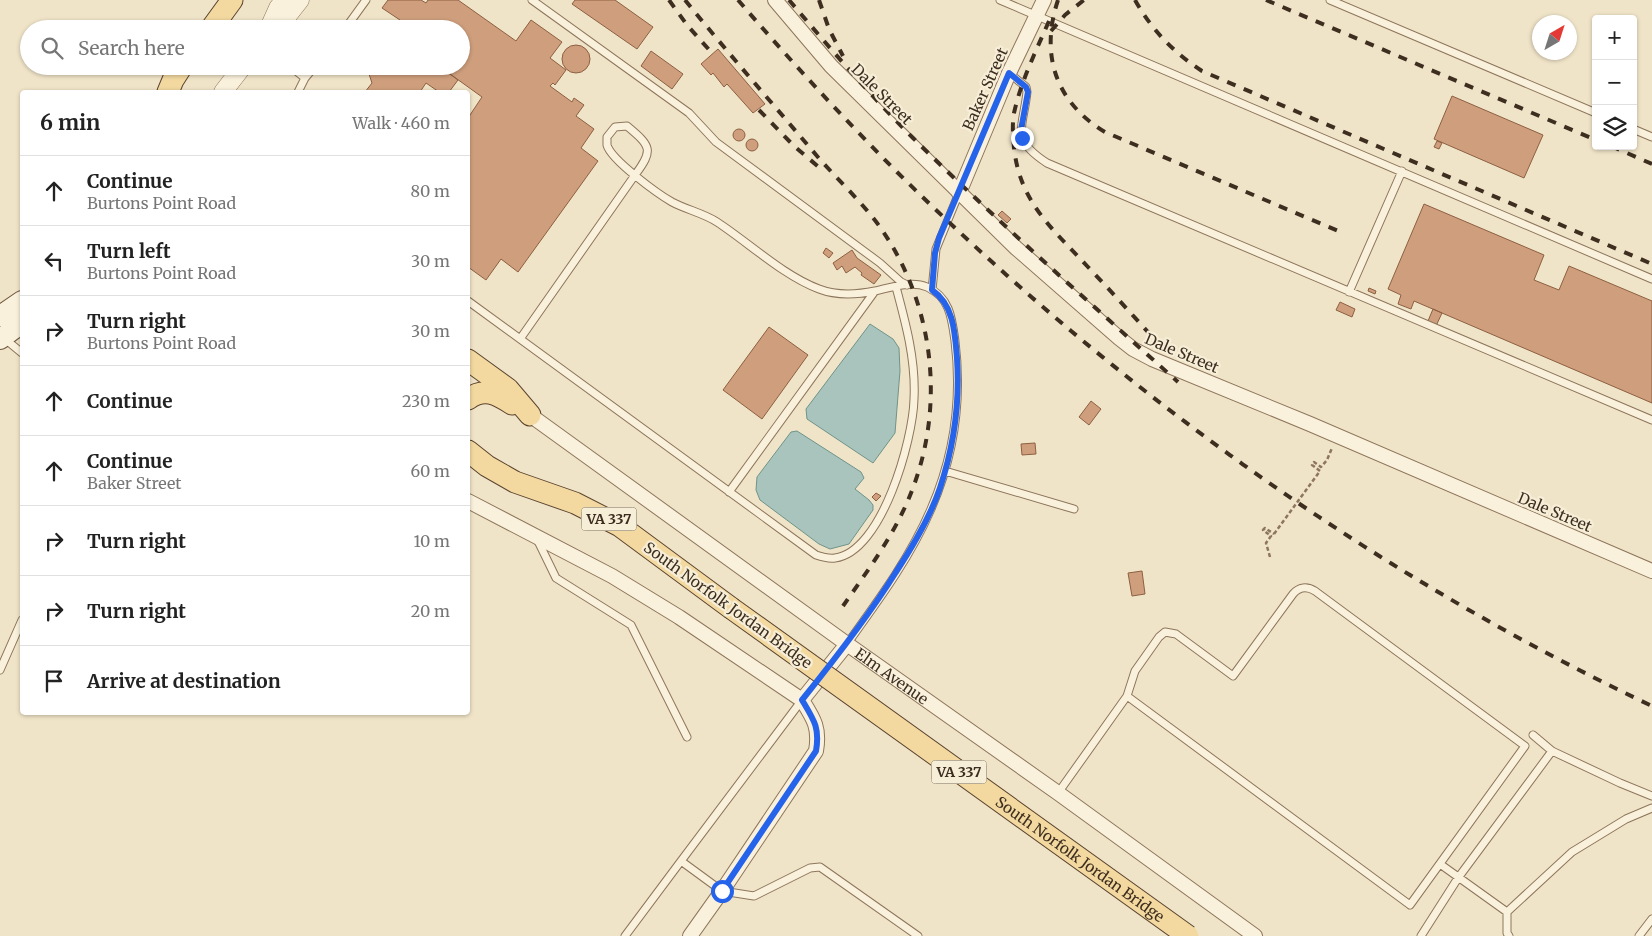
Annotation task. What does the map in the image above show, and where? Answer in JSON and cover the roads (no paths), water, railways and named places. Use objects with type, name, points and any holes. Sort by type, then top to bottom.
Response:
[{"type":"main road","points":[[218,20],[232,0]]},
{"type":"main road","points":[[169,90],[176,75]]},
{"type":"main road","points":[[0,316],[20,302]]},
{"type":"main road","points":[[2,338],[20,324]]},
{"type":"main road","points":[[470,362],[508,390],[530,415]]},
{"type":"main road","points":[[470,398],[480,392],[492,392],[530,415]]},
{"type":"main road","name":"South Norfolk Jordan Bridge","points":[[470,453],[487,466],[515,482],[575,503],[620,526],[731,608],[1188,936]]},
{"type":"street","points":[[273,20],[284,0]]},
{"type":"street","points":[[283,20],[300,0]]},
{"type":"street","name":"Dale Street","points":[[775,0],[831,66],[959,193],[1016,248],[1133,349],[1652,571]]},
{"type":"street","name":"Baker Street","points":[[959,193],[1009,73],[1038,16],[1044,0]]},
{"type":"street","points":[[225,90],[236,75]]},
{"type":"street","name":"Elm Avenue","points":[[530,415],[1255,936]]},
{"type":"street","points":[[470,502],[612,576],[678,617],[802,700],[816,723],[818,738],[816,751],[690,936]]},
{"type":"street","points":[[802,700],[847,644]]},
{"type":"lane","points":[[352,20],[366,0]]},
{"type":"lane","points":[[532,0],[689,113],[716,142],[880,263],[901,282],[908,285]]},
{"type":"lane","points":[[1000,0],[1652,279]]},
{"type":"lane","points":[[1330,0],[1592,111]]},
{"type":"lane","points":[[1009,73],[1026,87],[1028,92],[1021,130],[1022,138],[1031,151],[1046,163],[1652,420]]},
{"type":"lane","points":[[301,75],[305,78]]},
{"type":"lane","points":[[299,90],[308,75]]},
{"type":"lane","points":[[520,339],[635,175],[646,161],[649,151],[645,142],[627,126],[615,128],[607,137],[608,146],[622,164],[635,175],[673,202],[701,213],[802,282],[832,294],[860,294],[908,285],[922,285],[941,297],[950,309],[956,353],[958,408],[945,471],[940,489],[919,535],[892,580],[847,644]]},
{"type":"lane","points":[[1637,130],[1652,136]]},
{"type":"lane","points":[[1349,292],[1402,171]]},
{"type":"lane","points":[[932,290],[935,253],[939,238],[959,193]]},
{"type":"lane","points":[[470,302],[816,555],[835,558],[844,555],[862,542],[882,512],[894,484],[913,420],[912,353],[896,287]]},
{"type":"lane","points":[[729,492],[875,291]]},
{"type":"lane","points":[[2,338],[20,352]]},
{"type":"lane","points":[[945,471],[1074,509]]},
{"type":"lane","points":[[536,537],[556,578],[631,625],[687,737]]},
{"type":"lane","points":[[1058,793],[1127,696],[1135,671],[1162,634],[1169,632],[1176,634],[1233,676],[1293,594],[1301,588],[1311,588],[1525,746],[1410,905],[1127,696]]},
{"type":"lane","points":[[0,670],[20,625]]},
{"type":"lane","points":[[625,936],[802,700]]},
{"type":"lane","points":[[1533,735],[1552,752],[1652,796]]},
{"type":"lane","points":[[1421,936],[1458,878],[1552,752]]},
{"type":"lane","points":[[1509,936],[1506,933],[1507,912],[1572,852],[1626,819],[1652,808]]},
{"type":"lane","points":[[681,861],[722,891],[754,896],[810,868],[820,867],[918,936]]},
{"type":"lane","points":[[1440,864],[1507,912]]},
{"type":"lane","points":[[1639,936],[1652,920]]},
{"type":"water","points":[[870,324],[893,339],[899,348],[900,371],[895,433],[873,463],[807,419],[806,409]]},
{"type":"water","points":[[797,431],[861,472],[864,478],[855,489],[869,500],[873,505],[873,510],[849,544],[830,549],[819,544],[760,500],[756,490],[757,477],[791,432]]},
{"type":"railway","points":[[669,0],[687,25],[712,53]]},
{"type":"railway","points":[[685,0],[817,156],[880,227],[898,257],[913,289],[923,322],[929,356],[931,390],[929,425],[922,459],[911,493],[897,523],[843,606]]},
{"type":"railway","points":[[738,0],[816,88],[897,172],[981,252],[1068,329],[1159,402],[1252,471],[1348,536],[1447,597],[1548,654],[1652,706]]},
{"type":"railway","points":[[789,0],[834,53],[913,138],[1077,292],[1178,382]]},
{"type":"railway","points":[[819,0],[829,29],[843,56]]},
{"type":"railway","points":[[1058,0],[1051,39],[1052,58],[1056,75],[1063,91],[1088,120],[1105,132],[1343,233]]},
{"type":"railway","points":[[1051,31],[1065,15],[1084,0]]},
{"type":"railway","points":[[1135,0],[1148,21],[1164,40],[1202,71],[1652,264]]},
{"type":"railway","points":[[1266,0],[1592,138]]},
{"type":"railway","points":[[1049,21],[1025,78],[1014,113],[1014,148],[1017,167],[1023,184],[1040,214],[1158,343]]},
{"type":"railway","points":[[759,110],[794,146],[821,169]]},
{"type":"railway","points":[[1620,150],[1652,164]]}]
